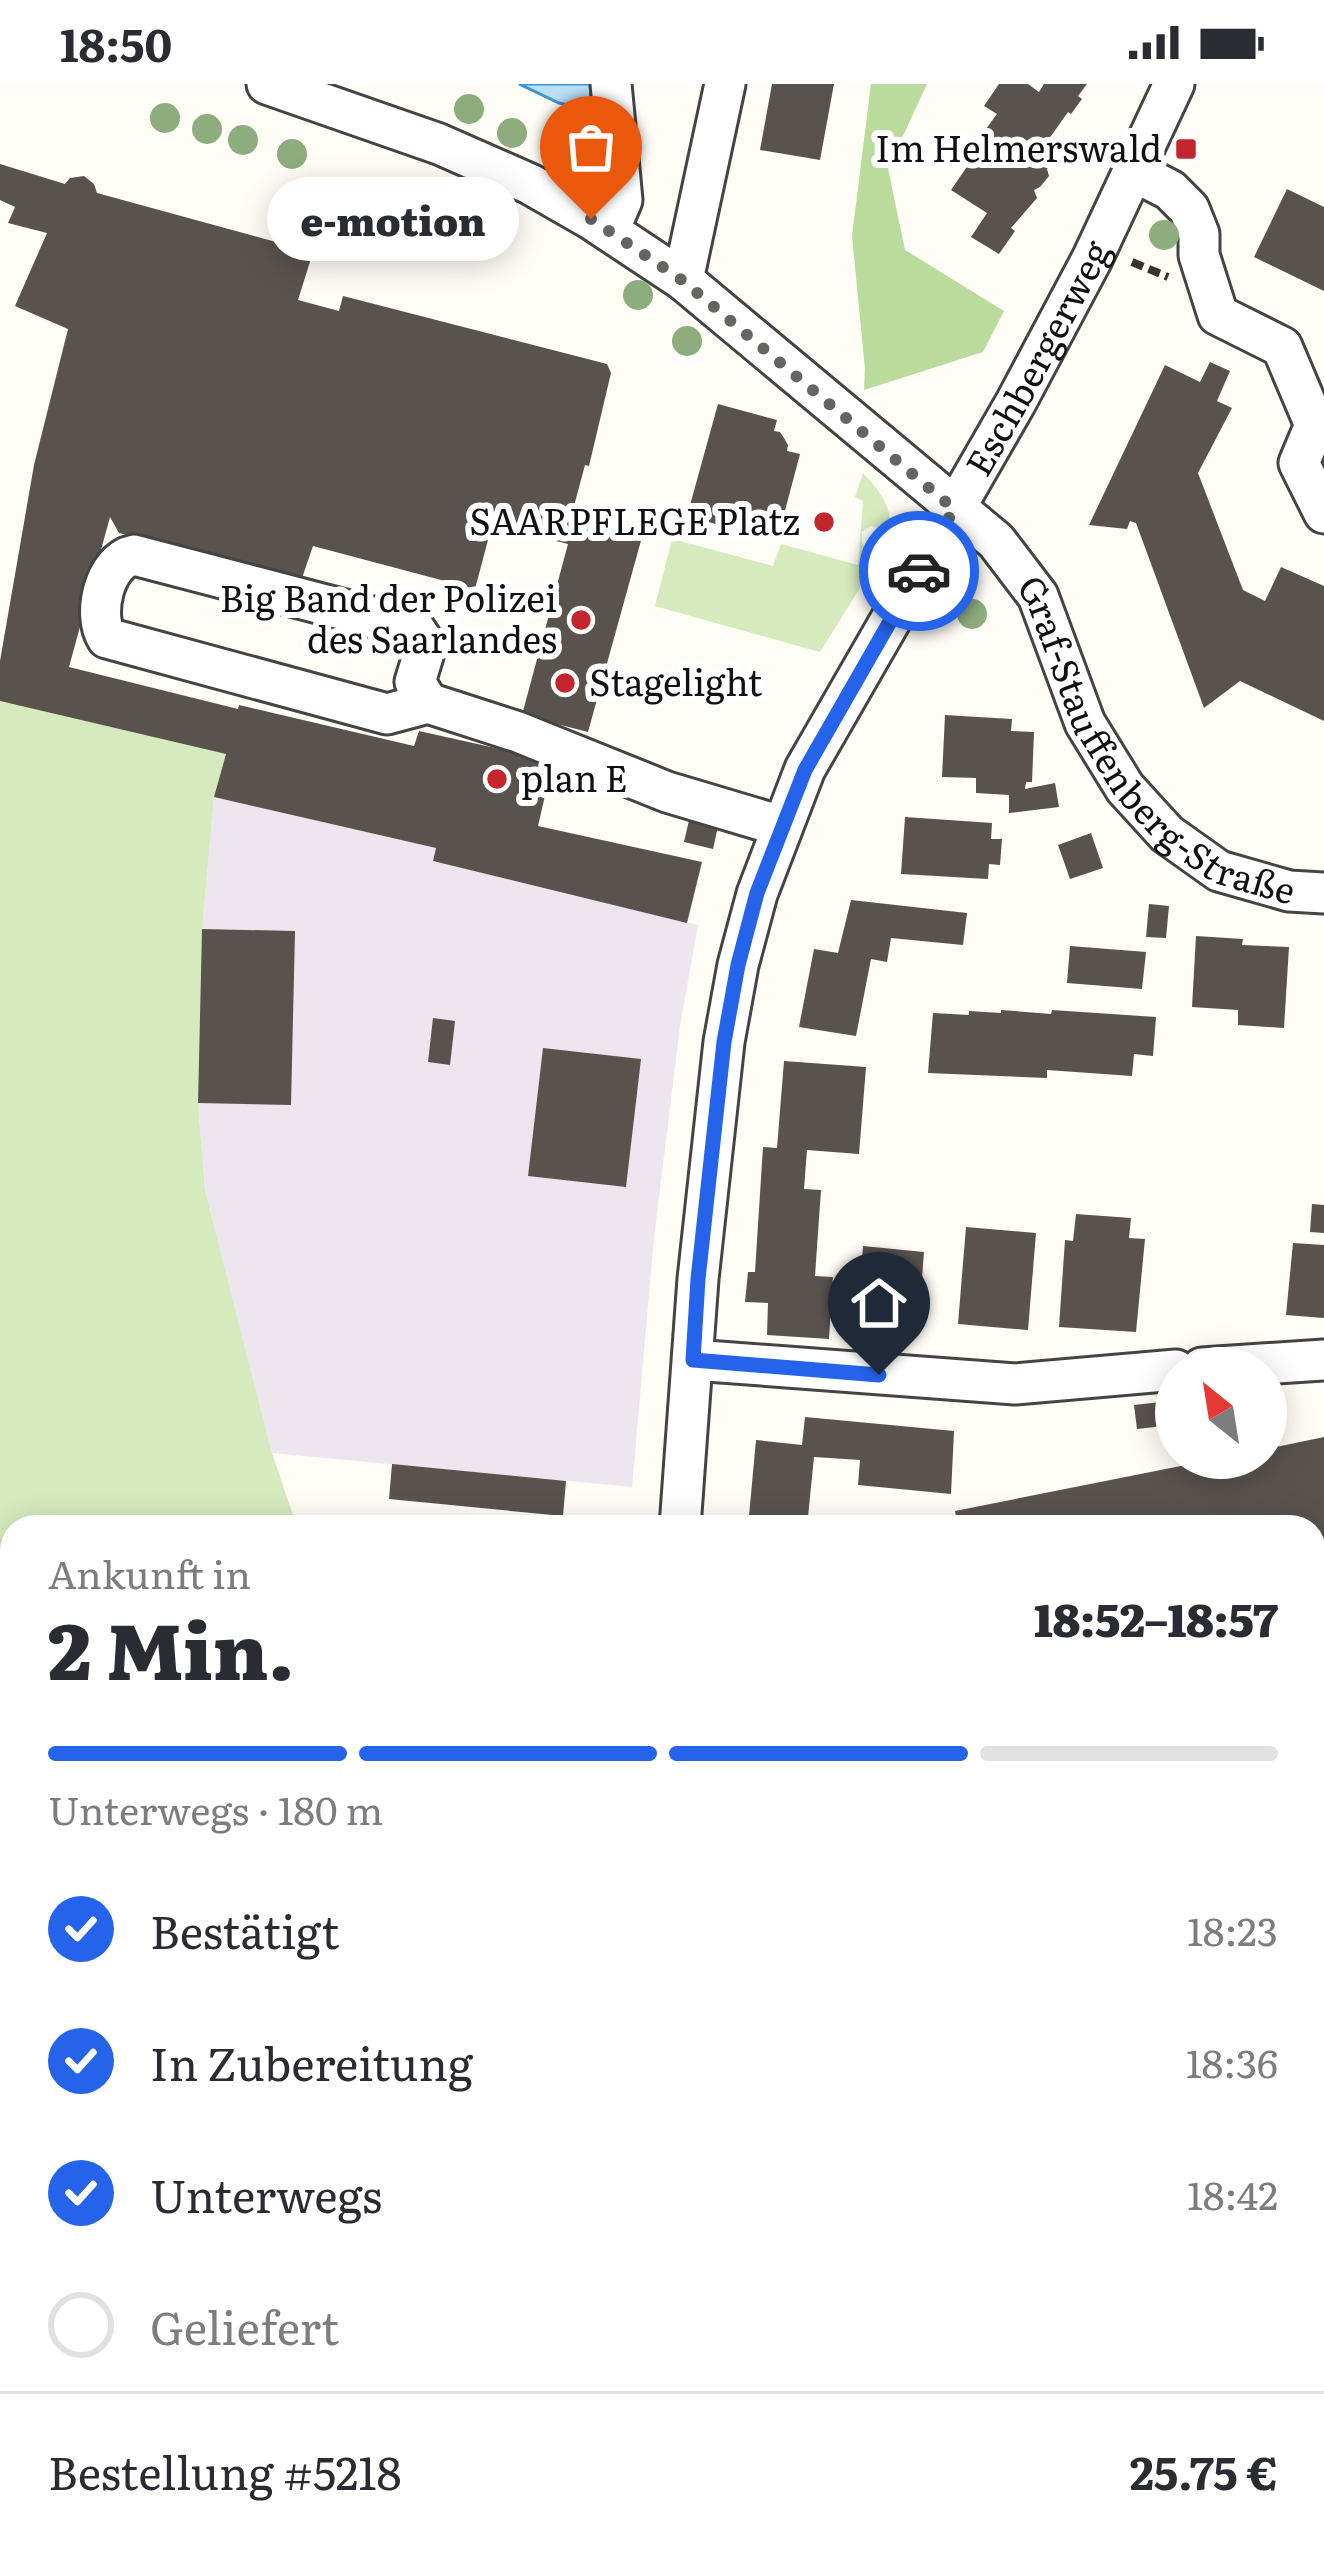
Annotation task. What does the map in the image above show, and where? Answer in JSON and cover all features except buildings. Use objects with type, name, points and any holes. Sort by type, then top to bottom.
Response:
[{"type":"street","name":"Graf-Stauffenberg-Straße","points":[[267,84],[439,144],[530,184],[682,280],[996,541],[1038,596],[1085,723],[1125,788],[1167,834],[1219,871],[1289,891],[1324,893]]},
{"type":"street","points":[[609,230],[622,200],[611,84]]},
{"type":"street","points":[[682,280],[725,84]]},
{"type":"street","name":"Eschbergerweg","points":[[681,1515],[698,1279],[724,1042],[752,911],[781,826],[805,770],[1016,402],[1092,259],[1174,84]]},
{"type":"street","points":[[1133,171],[1170,190],[1190,209],[1217,315],[1282,346],[1315,425],[1299,464],[1324,513]]},
{"type":"street","points":[[428,703],[415,682],[426,646],[413,628],[134,555],[123,557],[107,582],[100,628],[107,638],[387,714],[428,703],[518,732],[667,792],[781,826]]},
{"type":"street","points":[[693,1360],[1015,1384],[1155,1372]]},
{"type":"street","points":[[1287,1362],[1324,1360]]},
{"type":"path","points":[[1136,264],[1174,280]]},
{"type":"shaded area","points":[[214,797],[436,848],[433,861],[698,925],[680,1026],[654,1238],[632,1487],[272,1453],[205,1190],[198,1103],[202,930]]},
{"type":"green space","points":[[871,84],[927,84],[888,168],[905,250],[1004,311],[983,352],[864,390],[852,236]]},
{"type":"green space","points":[[863,473],[885,502],[888,538],[880,528],[871,526],[862,532],[866,551],[886,546],[820,652],[655,606],[672,539],[773,566],[781,544],[858,565],[863,501],[855,497]]},
{"type":"green space","points":[[0,701],[226,754],[214,797],[202,930],[198,1103],[205,1190],[272,1453],[293,1515],[0,1515]]},
{"type":"water","points":[[519,84],[590,84],[592,110],[559,103]]},
{"type":"way so far","points":[[591,219],[682,280],[954,509],[919,571]]},
{"type":"place","name":"Im Helmerswald","points":[[1186,149]]},
{"type":"place","name":"e-motion","points":[[591,219]]},
{"type":"place","name":"SAARPFLEGE Platz","points":[[824,522]]},
{"type":"place","name":"Big Band der Polizei des Saarlandes","points":[[581,620]]},
{"type":"place","name":"Stagelight","points":[[565,683]]},
{"type":"place","name":"plan E","points":[[497,779]]},
{"type":"route","points":[[879,1375],[693,1360],[724,1042],[757,893],[805,770],[919,571]]}]
